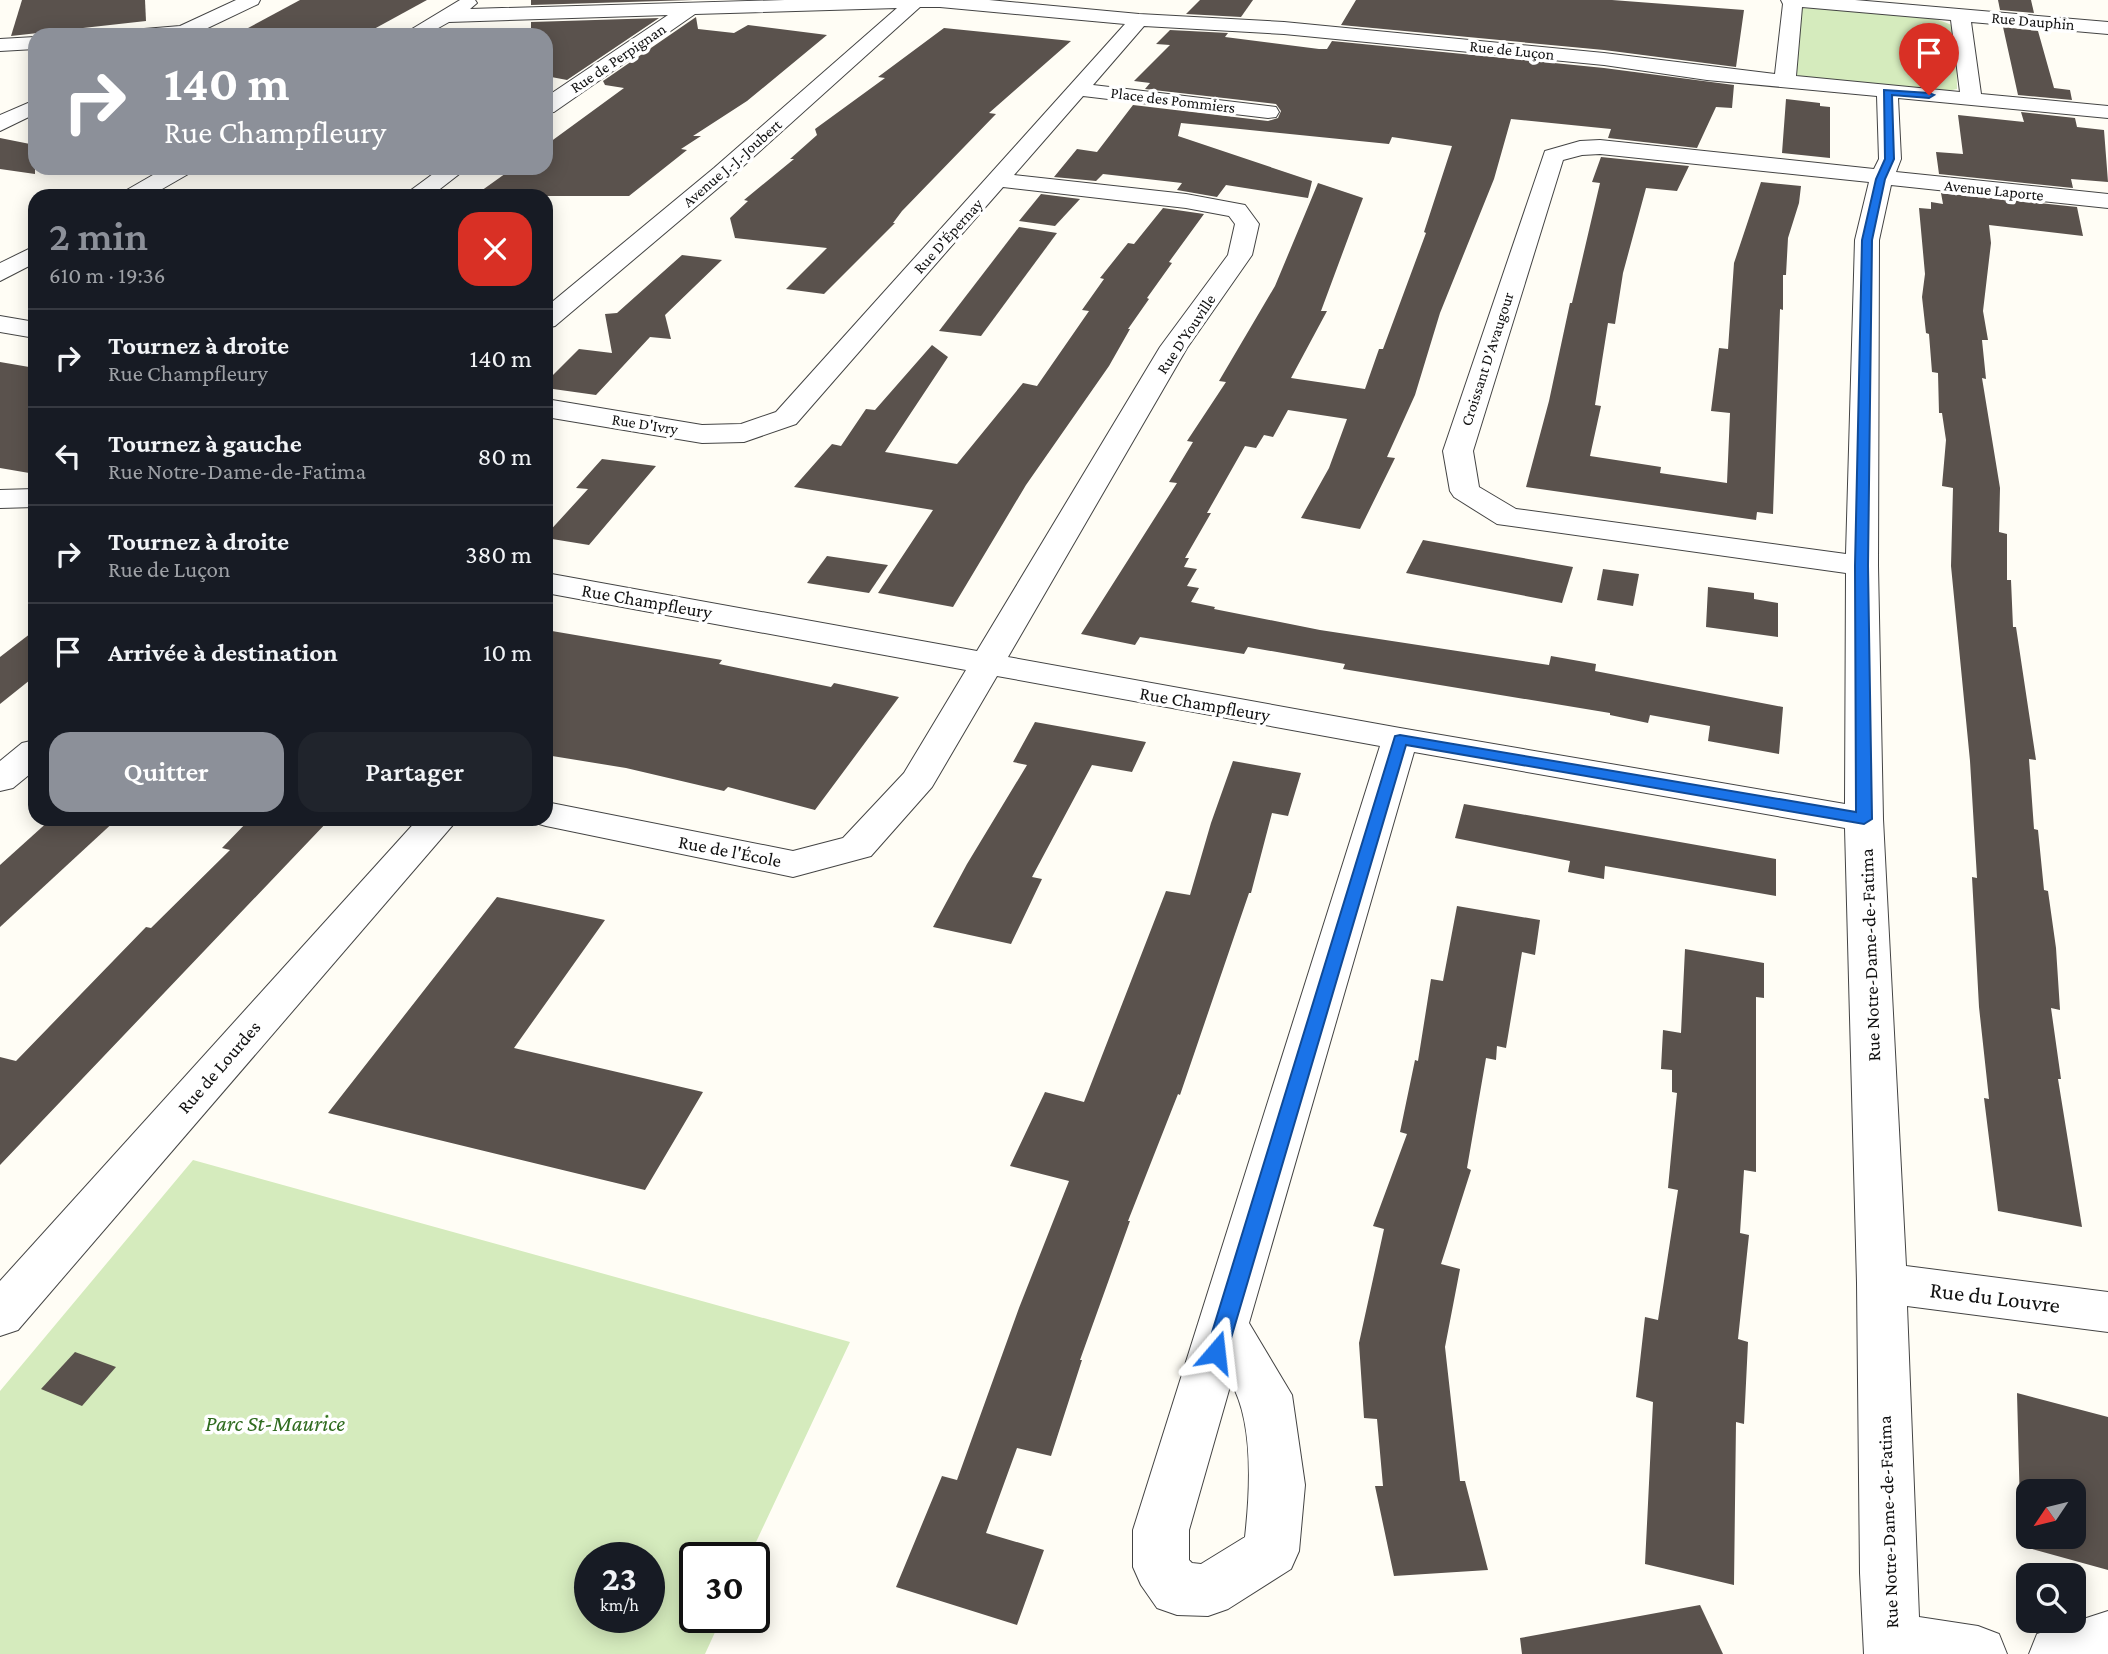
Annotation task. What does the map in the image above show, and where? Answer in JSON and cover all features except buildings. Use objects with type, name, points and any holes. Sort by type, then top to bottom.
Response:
[{"type":"street","points":[[193,28],[251,0]]},
{"type":"street","points":[[424,28],[473,0]]},
{"type":"street","points":[[1785,81],[1791,0]]},
{"type":"street","name":"Rue Dauphin","points":[[1791,0],[1869,3],[1960,15],[2108,28]]},
{"type":"street","name":"Rue de Luçon","points":[[445,16],[875,2],[914,3],[935,11],[1006,8],[1044,10],[1134,26],[1284,28],[1887,92],[2108,112]]},
{"type":"street","name":"Avenue J.-J.-Joubert","points":[[553,314],[722,173],[914,3]]},
{"type":"street","name":"Rue de Perpignan","points":[[553,102],[690,9]]},
{"type":"street","points":[[1284,28],[1296,9]]},
{"type":"street","points":[[1960,15],[1971,99]]},
{"type":"street","name":"Rue D'Épernay","points":[[744,433],[786,418],[1134,26]]},
{"type":"street","points":[[0,45],[28,43]]},
{"type":"street","name":"Place des Pommiers","points":[[1078,89],[1268,112]]},
{"type":"street","name":"Rue Notre-Dame-de-Fatima","points":[[1887,92],[1890,159],[1881,179],[1867,240],[1862,566],[1864,819],[1882,1283],[1886,1535],[1893,1647]]},
{"type":"street","points":[[0,124],[28,110]]},
{"type":"street","name":"Croissant D'Avaugour","points":[[1862,566],[1508,517],[1465,491],[1458,451],[1553,156],[1580,148],[1600,148],[1881,179]]},
{"type":"street","points":[[145,189],[170,175]]},
{"type":"street","points":[[425,189],[446,175]]},
{"type":"street","name":"Avenue Laporte","points":[[1881,179],[2108,201]]},
{"type":"street","name":"Rue D'Youville","points":[[988,664],[1174,347],[1240,255],[1247,224],[1237,211],[1199,203],[999,180]]},
{"type":"street","points":[[0,250],[28,253]]},
{"type":"street","points":[[0,273],[28,257]]},
{"type":"street","points":[[0,324],[28,329]]},
{"type":"street","name":"Rue D'Ivry","points":[[553,409],[702,434],[744,433]]},
{"type":"street","points":[[0,499],[28,498]]},
{"type":"street","name":"Rue Champfleury","points":[[553,584],[1400,739],[1864,819]]},
{"type":"street","name":"Rue de l'École","points":[[553,815],[793,864],[857,847],[919,779],[988,664]]},
{"type":"street","points":[[1224,1327],[1400,739]]},
{"type":"street","points":[[0,780],[28,757]]},
{"type":"street","name":"Rue de Lourdes","points":[[0,1315],[433,826]]},
{"type":"street","name":"Rue du Louvre","points":[[1882,1283],[2108,1312]]},
{"type":"street","points":[[2058,1654],[2108,1638]]},
{"type":"street","points":[[1893,1647],[1978,1654]]},
{"type":"green space","points":[[1800,8],[1900,12],[1939,20],[1956,27],[1957,89],[1928,95],[1817,82],[1793,74]]},
{"type":"green space","name":"Parc St-Maurice","points":[[193,1160],[850,1342],[756,1542],[679,1542],[679,1633],[715,1633],[705,1654],[0,1654],[0,1391]]},
{"type":"route","points":[[1216,1352],[1400,739],[1864,819],[1862,566],[1867,240],[1881,179],[1890,159],[1887,92],[1929,95]]}]
